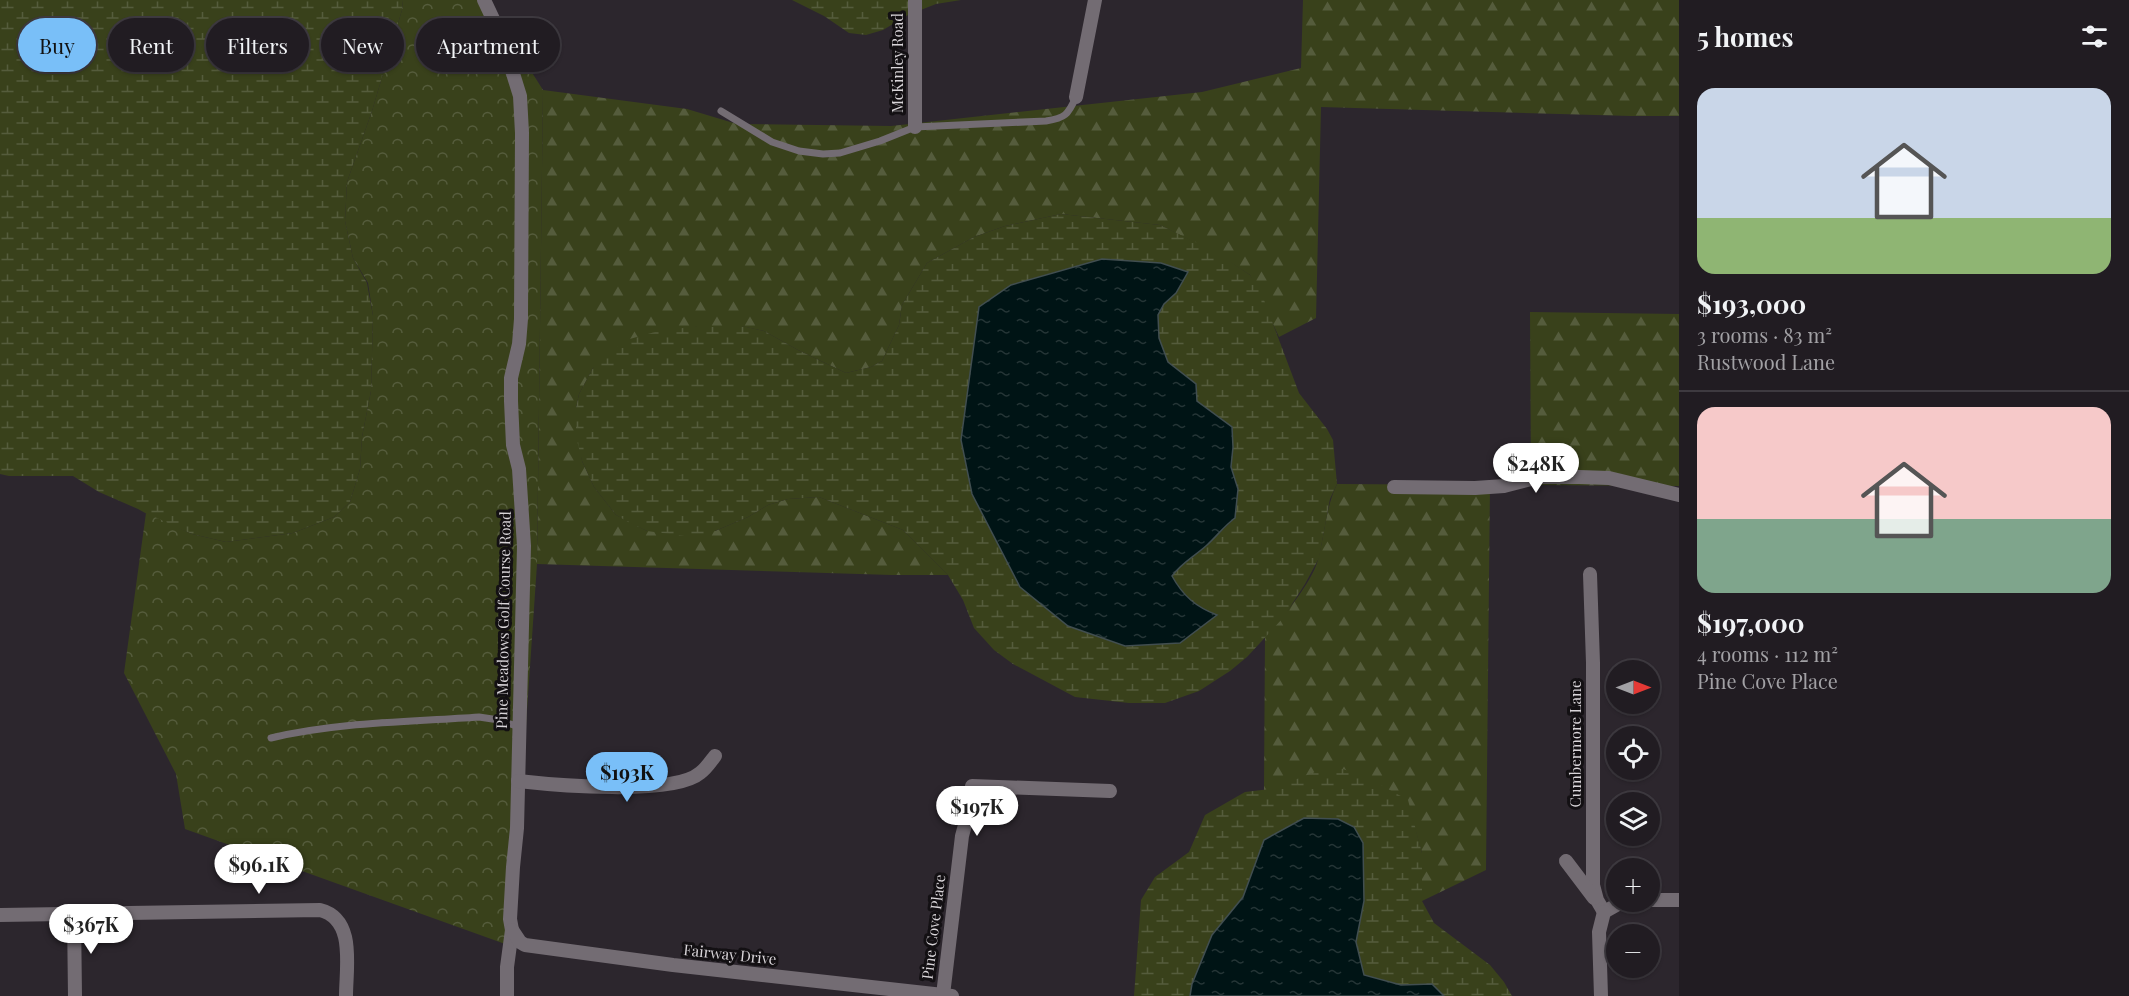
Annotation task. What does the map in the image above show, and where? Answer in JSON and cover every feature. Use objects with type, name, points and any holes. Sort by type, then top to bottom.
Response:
[{"type":"street","name":"Pine Meadows Golf Course Road","points":[[484,0],[502,38],[520,96],[522,133],[521,319],[511,390],[513,445],[519,469],[524,546],[517,828],[507,996]]},
{"type":"street","name":"McKinley Road","points":[[915,0],[915,127]]},
{"type":"street","points":[[1076,98],[1095,0]]},
{"type":"street","points":[[1394,487],[1475,488],[1504,486],[1539,477],[1579,477],[1609,478],[1637,483],[1665,493],[1679,495]]},
{"type":"street","name":"Cumbermore Lane","points":[[1590,573],[1593,663],[1593,885],[1597,900],[1604,912]]},
{"type":"street","points":[[518,781],[556,786],[623,788],[656,785],[685,780],[700,774],[716,756]]},
{"type":"street","name":"Pine Cove Place","points":[[947,995],[962,836],[972,786],[1110,791]]},
{"type":"street","points":[[1566,861],[1604,912],[1599,932],[1601,996]]},
{"type":"street","points":[[1660,900],[1679,900]]},
{"type":"street","points":[[0,915],[315,909],[324,911],[333,915],[340,922],[345,935],[346,996]]},
{"type":"street","points":[[74,914],[75,996]]},
{"type":"street","name":"Fairway Drive","points":[[512,930],[520,942],[525,945],[673,965],[947,995]]},
{"type":"lane","points":[[721,111],[772,142],[799,151],[823,154],[840,153],[915,127],[1060,119],[1069,113],[1076,98]]},
{"type":"lane","points":[[271,738],[345,726],[479,717],[499,720],[519,727]]},
{"type":"green space","points":[[0,0],[403,0],[400,18],[321,18],[321,72],[384,72],[347,182],[345,221],[353,258],[367,283],[373,316],[371,391],[362,437],[360,469],[350,502],[334,517],[293,533],[226,542],[192,534],[158,520],[99,492],[73,476],[0,474]]},
{"type":"green space","points":[[403,0],[486,0],[497,18],[416,18],[416,72],[532,72],[543,90],[537,564],[511,946],[185,829],[176,774],[124,673],[146,513],[192,534],[226,542],[293,533],[334,517],[350,502],[360,469],[362,437],[371,391],[373,316],[368,283],[353,258],[345,221],[347,182],[384,72],[404,72],[404,18],[400,18]]},
{"type":"green space","points":[[792,0],[961,0],[936,4],[908,15],[883,30],[866,35],[849,33],[824,16]]},
{"type":"green space","points":[[1303,0],[1679,0],[1679,116],[1321,107],[1316,318],[1279,337],[1250,275],[1216,253],[1160,225],[1061,214],[1005,226],[974,237],[927,263],[902,305],[899,325],[882,361],[871,367],[846,373],[764,331],[741,326],[697,326],[593,368],[579,394],[576,408],[582,461],[594,487],[616,515],[647,531],[715,531],[748,517],[768,505],[788,499],[819,497],[903,530],[948,575],[537,564],[543,90],[687,109],[737,124],[891,126],[1202,92],[1301,68]]},
{"type":"green space","points":[[1061,214],[1160,225],[1216,252],[1250,275],[1261,292],[1299,393],[1333,440],[1337,484],[1330,499],[1319,558],[1283,618],[1247,657],[1199,691],[1165,703],[1129,703],[1075,697],[1013,664],[994,650],[974,628],[963,600],[948,575],[903,530],[819,497],[788,499],[768,505],[748,517],[715,531],[692,537],[647,531],[616,515],[594,487],[582,461],[576,436],[576,408],[579,394],[593,368],[626,340],[655,332],[697,326],[742,326],[764,331],[846,373],[871,367],[882,361],[899,325],[902,305],[927,263],[974,237],[1005,226]],"holes":[[[1188,272],[1176,293],[1164,304],[1158,315],[1159,338],[1168,362],[1196,384],[1197,401],[1210,413],[1233,447],[1231,467],[1238,489],[1235,518],[1207,545],[1177,568],[1172,576],[1190,600],[1216,614],[1020,587],[972,494],[961,440],[979,307]]]},
{"type":"green space","points":[[1530,312],[1679,314],[1679,486],[1531,485]]},
{"type":"green space","points":[[1337,484],[1490,485],[1486,870],[1422,901],[1422,853],[1407,800],[1264,790],[1265,637],[1311,577],[1316,566],[1328,510]]},
{"type":"green space","points":[[1343,769],[1368,778],[1408,800],[1422,853],[1422,901],[1434,923],[1490,965],[1512,996],[1444,996],[1432,984],[1401,985],[1364,975],[1356,942],[1364,901],[1363,843],[1338,819],[1304,818],[1264,840],[1243,897],[1212,935],[1192,984],[1190,996],[1134,996],[1141,900],[1155,877],[1189,852],[1205,815],[1245,792],[1270,789],[1315,772]]},
{"type":"water","points":[[1102,259],[1161,263],[1188,272],[1176,293],[1164,304],[1158,315],[1159,338],[1168,362],[1196,384],[1197,401],[1232,427],[1231,467],[1238,489],[1235,518],[1172,576],[1191,600],[1217,615],[1180,643],[1125,646],[1068,626],[1020,587],[972,494],[961,440],[979,307],[1011,285]]},
{"type":"water","points":[[1304,818],[1338,819],[1354,827],[1363,843],[1364,901],[1356,942],[1364,975],[1401,985],[1432,984],[1444,996],[1190,996],[1192,984],[1212,935],[1243,897],[1264,840]]}]
